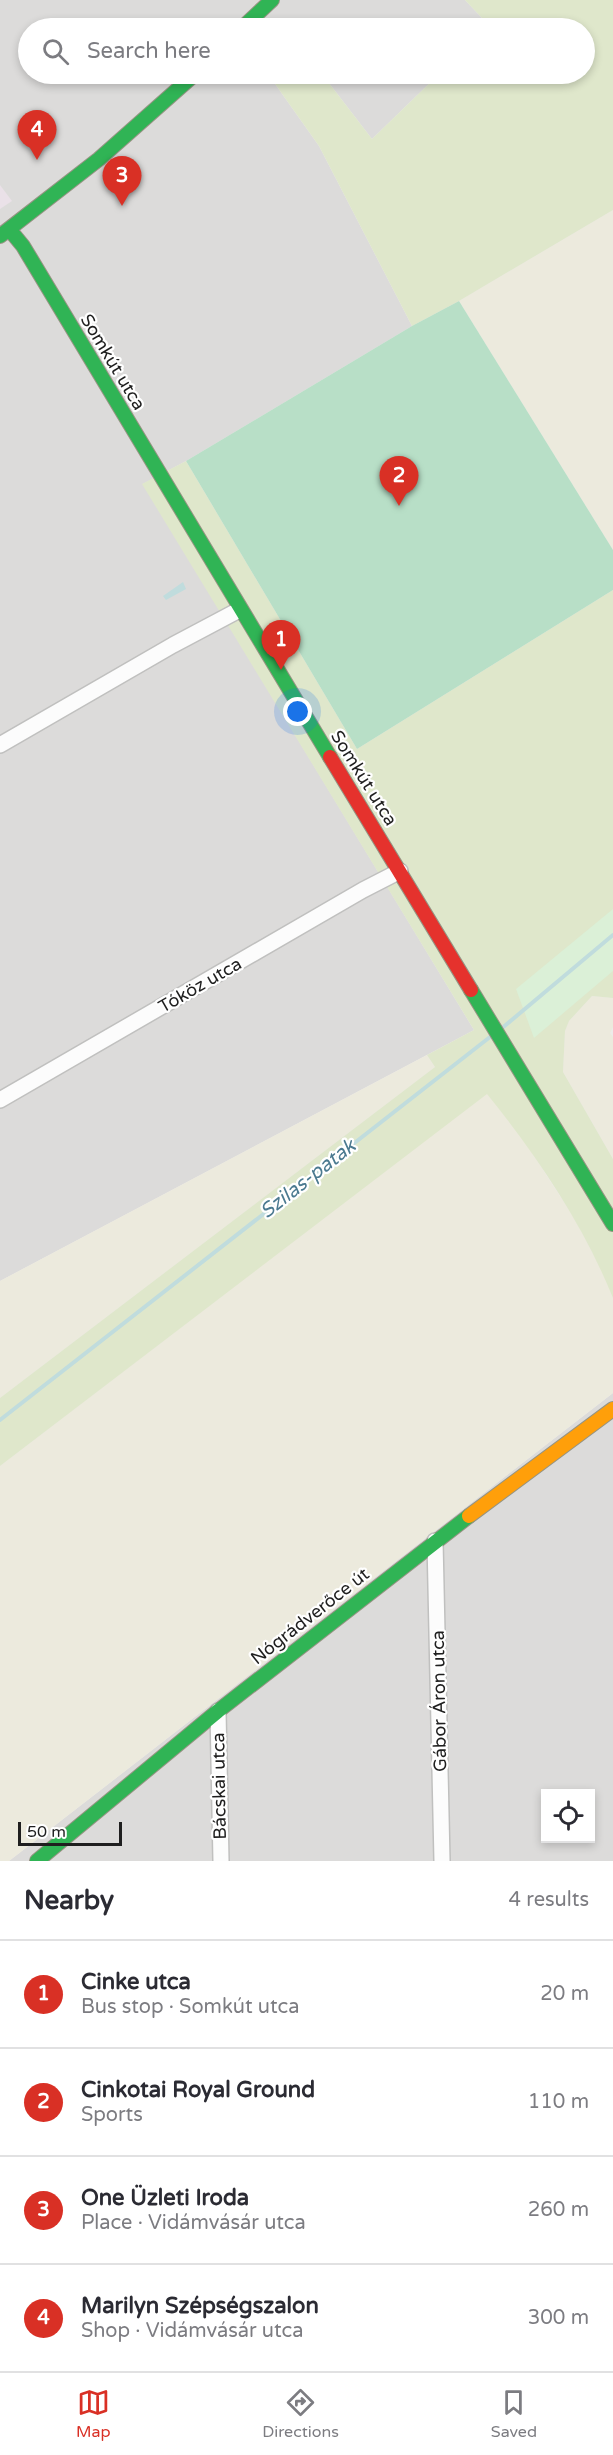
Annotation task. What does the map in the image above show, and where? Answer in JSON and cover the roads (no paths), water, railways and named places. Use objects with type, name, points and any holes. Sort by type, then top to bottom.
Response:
[{"type":"street","points":[[253,18],[272,0]]},
{"type":"street","points":[[5,232],[99,159],[184,84]]},
{"type":"street","name":"Somkút utca","points":[[5,232],[23,246],[239,610],[505,1043],[613,1224]]},
{"type":"street","points":[[0,745],[173,645],[239,610]]},
{"type":"street","name":"Tóköz utca","points":[[0,1100],[363,890],[400,872]]},
{"type":"street","name":"Nógrádverőce út","points":[[37,1861],[218,1712],[435,1541],[613,1409]]},
{"type":"street","name":"Gábor Áron utca","points":[[435,1541],[442,1861]]},
{"type":"street","name":"Bácskai utca","points":[[218,1712],[221,1861]]},
{"type":"water","points":[[183,582],[186,589],[166,600],[163,596]]},
{"type":"waterway","name":"Szilas-patak","points":[[501,1029],[613,935]]},
{"type":"waterway","name":"Szilas-patak","points":[[0,1420],[490,1037]]},
{"type":"place","name":"Marilyn Szépségszalon","points":[[37,160]]},
{"type":"place","name":"One Üzleti Iroda","points":[[122,206]]},
{"type":"place","name":"Cinkotai Royal Ground","points":[[399,506]]},
{"type":"place","name":"Cinke utca","points":[[281,670]]}]
